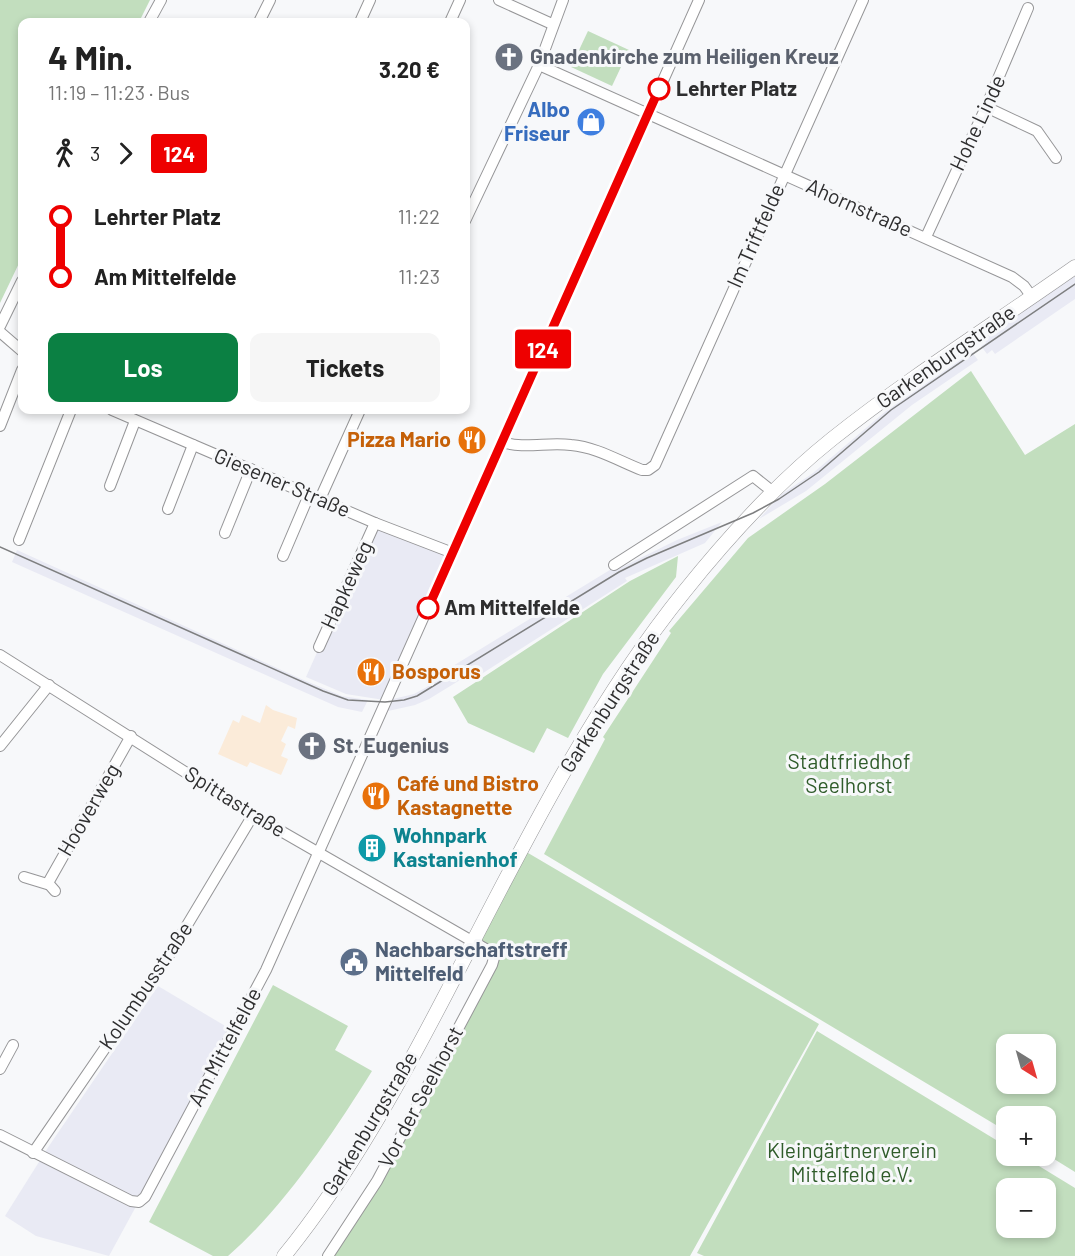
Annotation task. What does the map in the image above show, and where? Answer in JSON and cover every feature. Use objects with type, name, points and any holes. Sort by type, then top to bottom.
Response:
[{"type":"main road","name":"Garkenburgstraße","points":[[284,1256],[361,1145],[397,1085],[564,774],[641,650],[683,592],[773,492],[840,433],[902,386],[1075,267]]},
{"type":"street","points":[[151,18],[160,0]]},
{"type":"street","points":[[261,18],[270,0]]},
{"type":"street","points":[[362,18],[370,0]]},
{"type":"street","points":[[452,18],[460,0]]},
{"type":"street","points":[[500,0],[552,24]]},
{"type":"street","points":[[470,210],[538,65],[563,0]]},
{"type":"street","name":"Am Mittelfelde","points":[[33,1153],[131,1201],[139,1202],[145,1197],[266,970],[319,854],[325,832],[453,553],[699,0]]},
{"type":"street","name":"Im Triftfelde","points":[[502,442],[514,446],[571,445],[589,448],[642,470],[648,470],[655,465],[863,0]]},
{"type":"street","name":"Hohe Linde","points":[[926,237],[986,107],[1028,8]]},
{"type":"street","points":[[538,65],[648,112]]},
{"type":"street","points":[[986,107],[1037,131],[1056,158]]},
{"type":"street","name":"Ahornstraße","points":[[648,112],[1012,277],[1024,286],[1032,297]]},
{"type":"street","points":[[0,326],[18,289]]},
{"type":"street","points":[[0,332],[18,348]]},
{"type":"street","points":[[0,426],[18,380]]},
{"type":"street","points":[[19,540],[69,414]]},
{"type":"street","name":"Giesener Straße","points":[[120,414],[375,523],[453,553]]},
{"type":"street","points":[[320,499],[358,414]]},
{"type":"street","points":[[110,486],[135,421]]},
{"type":"street","points":[[168,509],[193,445]]},
{"type":"street","points":[[225,533],[251,469]]},
{"type":"street","points":[[614,565],[753,476],[773,492]]},
{"type":"street","points":[[283,556],[309,495]]},
{"type":"street","name":"Hapkeweg","points":[[319,647],[375,523]]},
{"type":"street","name":"Spittastraße","points":[[0,655],[319,854],[474,941]]},
{"type":"street","points":[[0,746],[49,685]]},
{"type":"street","name":"Hooverweg","points":[[24,877],[51,887],[131,736]]},
{"type":"street","name":"Kolumbusstraße","points":[[33,1153],[171,952],[253,814]]},
{"type":"street","name":"Vor der Seelhorst","points":[[328,1256],[377,1181],[492,965],[494,958],[491,952],[474,941]]},
{"type":"street","points":[[0,1069],[13,1045]]},
{"type":"street","points":[[0,1135],[33,1153]]},
{"type":"shaded area","points":[[1075,276],[1075,299],[995,354],[992,350],[987,354],[981,346],[986,343],[984,338]]},
{"type":"shaded area","points":[[972,352],[978,360],[912,405],[806,491],[759,519],[782,494],[813,473],[886,411]]},
{"type":"shaded area","points":[[722,522],[705,543],[625,578],[627,581],[469,682],[465,677],[429,699],[415,705],[388,711],[393,699],[414,694],[425,688],[450,673],[448,669],[618,565],[620,568],[677,540]]},
{"type":"shaded area","points":[[375,523],[453,553],[384,700],[346,694],[306,677]]},
{"type":"shaded area","points":[[17,550],[299,678],[342,696],[368,700],[362,712],[338,707],[12,562]]},
{"type":"shaded area","points":[[266,705],[273,710],[297,718],[295,729],[288,726],[281,741],[286,744],[281,756],[288,759],[281,775],[250,762],[247,767],[218,754],[233,720],[239,723],[242,715],[260,723]]},
{"type":"shaded area","points":[[158,986],[232,1030],[109,1256],[36,1236],[5,1216],[49,1146]]},
{"type":"green space","points":[[0,0],[150,0],[141,18],[18,18],[18,265],[0,303]]},
{"type":"green space","name":"Lehrter Platz","points":[[588,31],[629,50],[612,86],[571,67]]},
{"type":"green space","name":"Stadtfriedhof Seelhorst","points":[[971,371],[1025,455],[1075,424],[1075,1172],[1056,1160],[1056,1106],[996,1106],[996,1125],[544,854],[605,739],[603,737],[671,633],[669,631],[748,538],[825,484]]},
{"type":"green space","points":[[678,556],[676,577],[603,674],[568,738],[547,728],[534,753],[468,723],[453,697],[630,581]]},
{"type":"green space","points":[[523,850],[819,1024],[690,1256],[328,1256],[377,1181],[494,958],[474,941]]},
{"type":"green space","points":[[273,985],[348,1026],[335,1050],[372,1071],[324,1144],[269,1215],[228,1256],[213,1256],[149,1222]]},
{"type":"green space","name":"Kleingärtnerverein Mittelfeld e.V.","points":[[817,1031],[996,1140],[996,1166],[1039,1166],[1075,1188],[1075,1256],[704,1256],[697,1253]]},
{"type":"tram line","points":[[0,547],[323,691],[348,700],[385,702],[404,700],[417,696],[619,572],[753,513],[779,499],[819,472],[891,410],[1075,284]]},
{"type":"bus line","name":"124","points":[[428,608],[659,89]]},
{"type":"place","name":"Gnadenkirche zum Heiligen Kreuz","points":[[509,57]]},
{"type":"place","name":"Lehrter Platz","points":[[659,89]]},
{"type":"place","name":"Albo Friseur","points":[[591,122]]},
{"type":"place","name":"Pizza Mario","points":[[472,440]]},
{"type":"place","name":"Am Mittelfelde","points":[[428,608]]},
{"type":"place","name":"Bosporus","points":[[371,672]]},
{"type":"place","name":"St. Eugenius","points":[[312,746]]},
{"type":"place","name":"Café und Bistro Kastagnette","points":[[376,796]]},
{"type":"place","name":"Wohnpark Kastanienhof","points":[[372,848]]},
{"type":"place","name":"Nachbarschaftstreff Mittelfeld","points":[[354,962]]}]
